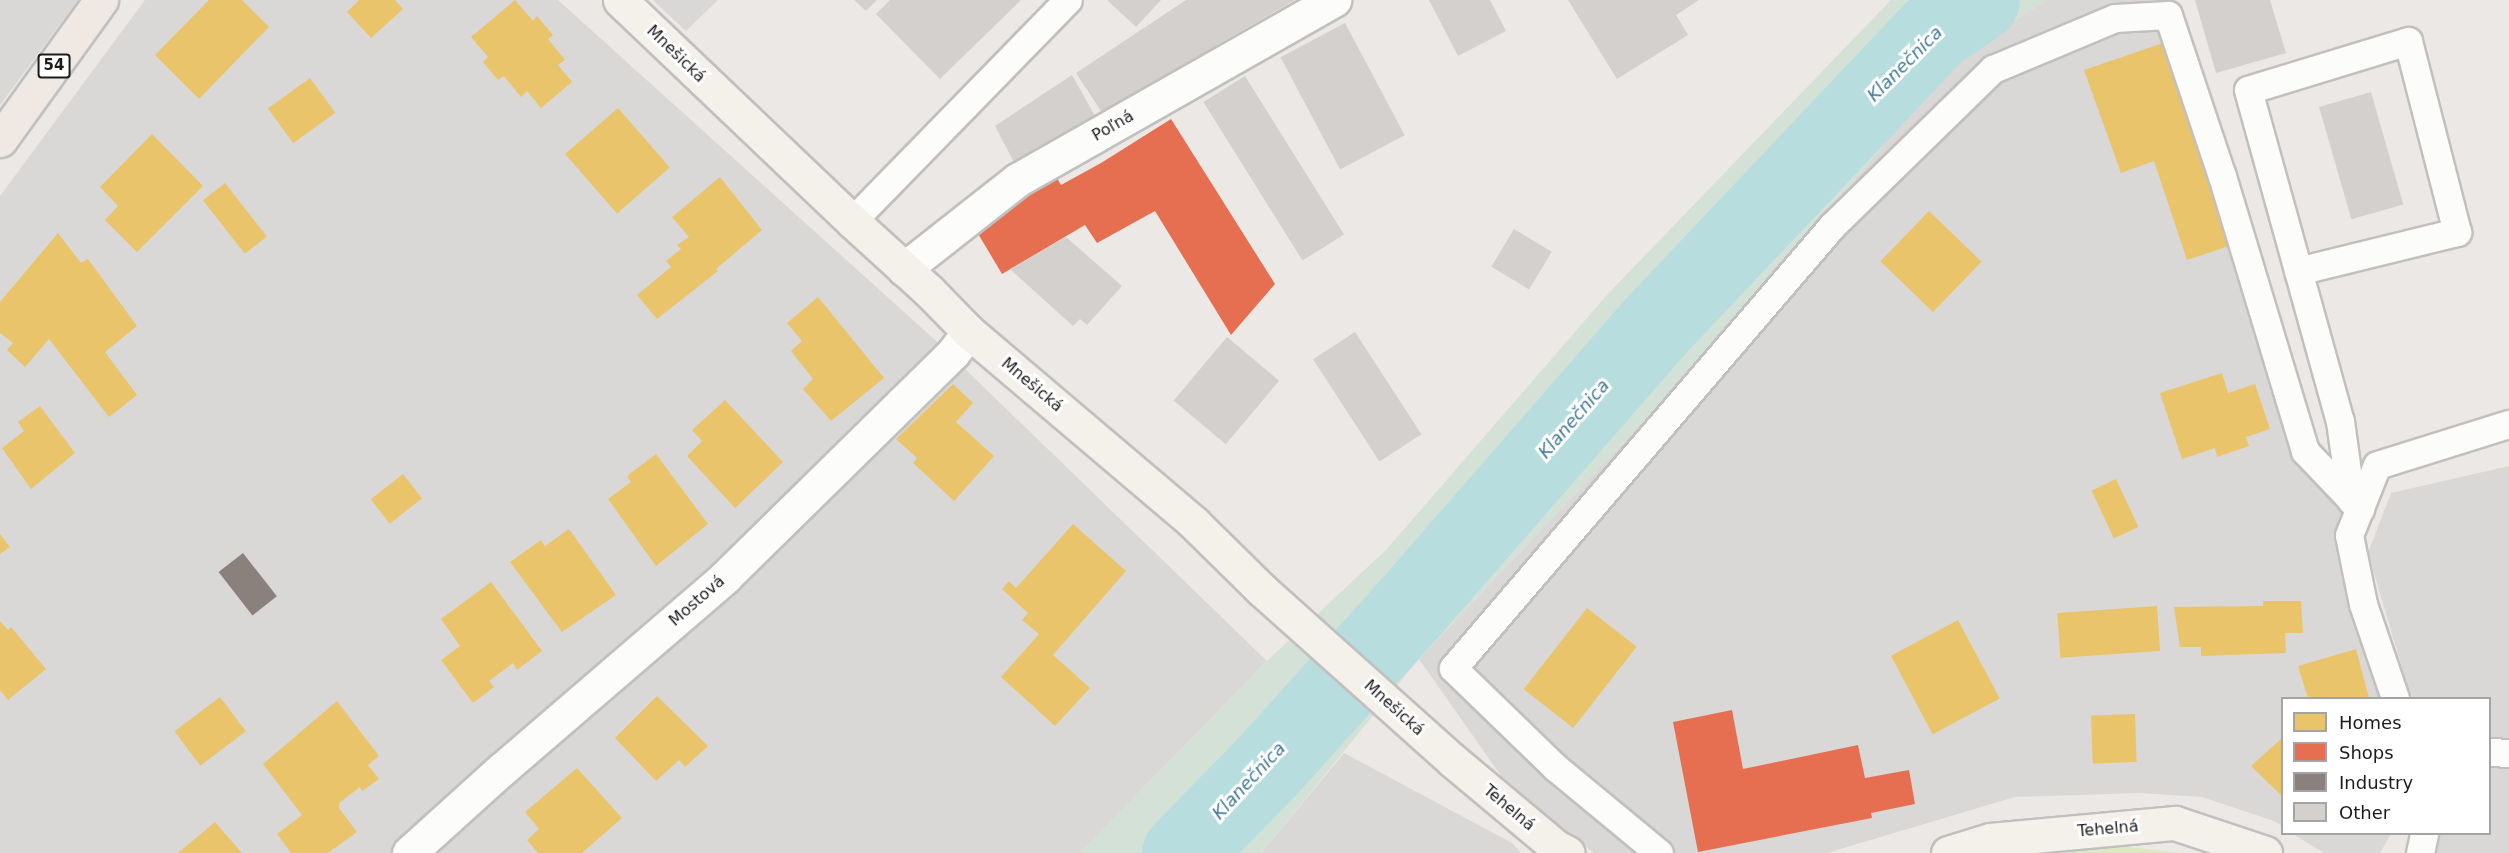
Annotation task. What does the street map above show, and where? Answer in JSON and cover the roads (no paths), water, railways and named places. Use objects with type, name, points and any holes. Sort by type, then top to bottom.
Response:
[{"type":"main road","name":"54","points":[[0,140],[101,0]]},
{"type":"street","name":"Mnešická","points":[[620,0],[969,332],[1194,523],[1262,590],[1452,760]]},
{"type":"street","name":"Poľná","points":[[904,269],[1017,180],[1334,0]]},
{"type":"street","name":"Mostová","points":[[409,853],[501,770],[725,577],[953,353],[969,332]]},
{"type":"street","name":"Tehelná","points":[[1452,760],[1556,846],[1568,853]]},
{"type":"street","name":"Tehelná","points":[[1948,853],[1989,840],[2175,823],[2265,853]]},
{"type":"lane","points":[[852,221],[1068,0]]},
{"type":"lane","points":[[1659,853],[1555,767],[1453,668],[1832,225],[1993,69],[2115,18],[2169,15],[2222,176],[2305,451],[2355,504]]},
{"type":"lane","points":[[2298,271],[2457,232],[2408,41],[2248,90],[2298,271],[2340,421],[2355,504]]},
{"type":"lane","points":[[2394,697],[2363,604],[2349,536],[2355,504],[2377,465],[2509,424]]},
{"type":"lane","points":[[2491,752],[2509,753]]},
{"type":"lane","points":[[2420,853],[2424,835]]},
{"type":"waterway","name":"Klanečnica","points":[[1182,853],[1267,766],[1410,607],[1655,326],[1933,32],[1979,0]]}]
